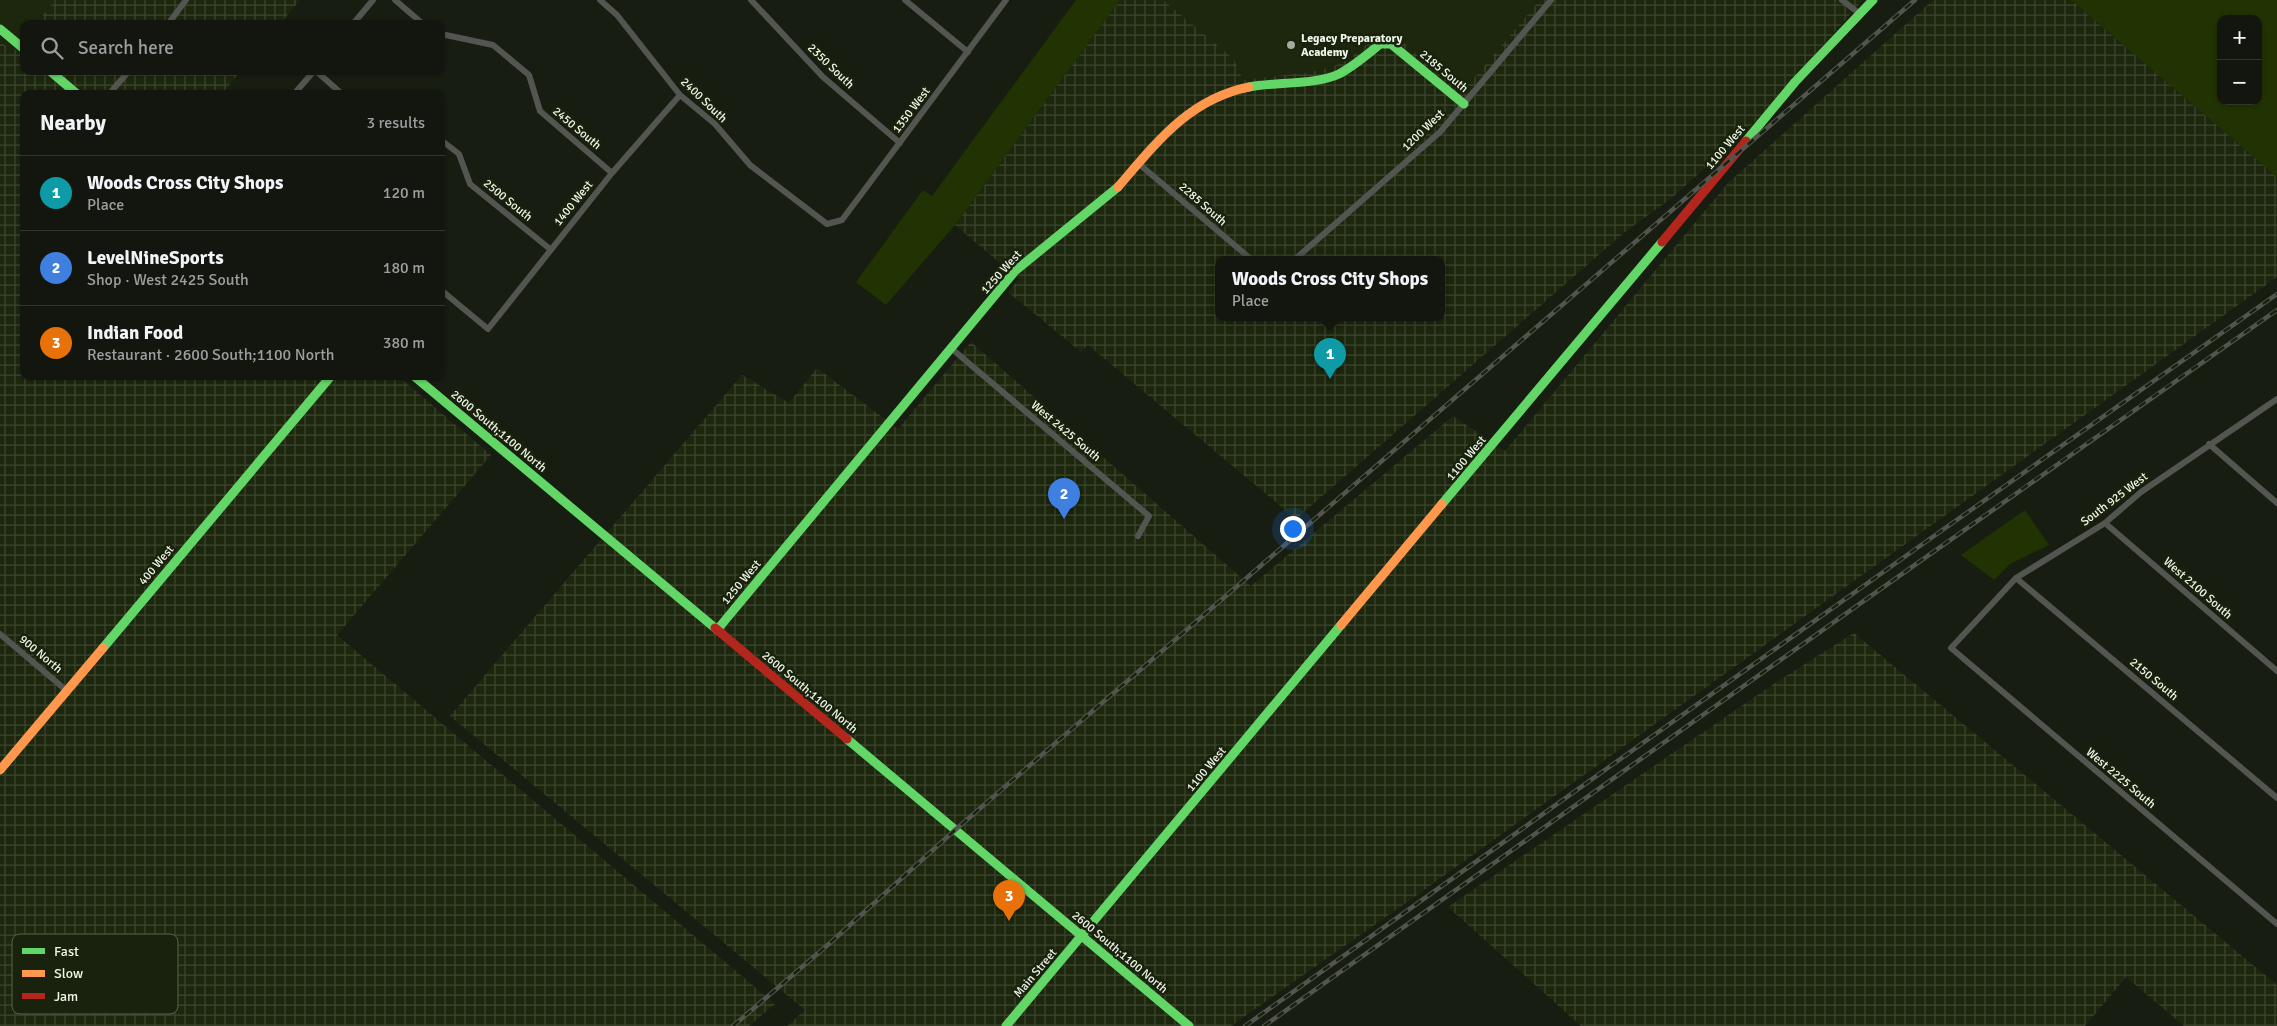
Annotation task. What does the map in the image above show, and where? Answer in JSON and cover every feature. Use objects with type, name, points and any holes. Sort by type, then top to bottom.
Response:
[{"type":"street","points":[[171,20],[186,0]]},
{"type":"street","points":[[356,20],[373,0]]},
{"type":"street","points":[[395,0],[418,20]]},
{"type":"street","name":"2400 South","points":[[600,0],[617,15],[680,95],[715,124],[750,164],[827,224]]},
{"type":"street","name":"2350 South","points":[[751,0],[823,77],[900,143]]},
{"type":"street","points":[[905,0],[968,52]]},
{"type":"street","name":"1350 West","points":[[827,224],[842,220],[1006,0]]},
{"type":"street","name":"1200 West","points":[[1299,256],[1436,137],[1551,0]]},
{"type":"street","points":[[1842,0],[1860,14]]},
{"type":"street","name":"1100 West","points":[[1082,936],[1800,76],[1873,0]]},
{"type":"street","points":[[0,29],[20,46]]},
{"type":"street","name":"2450 South","points":[[445,35],[493,45],[528,76],[540,111],[612,173]]},
{"type":"street","name":"2185 South","points":[[1383,43],[1391,44],[1399,49],[1464,104]]},
{"type":"street","name":"1250 West","points":[[717,630],[1016,272],[1114,191],[1172,127],[1207,102],[1228,93],[1253,86],[1329,78],[1352,68],[1383,43]]},
{"type":"street","points":[[55,75],[72,90]]},
{"type":"street","points":[[112,90],[126,75]]},
{"type":"street","points":[[298,90],[311,75]]},
{"type":"street","points":[[320,75],[337,90]]},
{"type":"street","name":"1400 West","points":[[445,293],[488,329],[612,173],[680,95]]},
{"type":"street","name":"2500 South","points":[[445,143],[458,154],[470,184],[550,249]]},
{"type":"street","name":"2285 South","points":[[1139,164],[1247,256]]},
{"type":"street","name":"West 2425 South","points":[[952,349],[1149,516],[1138,536]]},
{"type":"street","name":"400 West","points":[[0,770],[328,380]]},
{"type":"street","name":"2600 South;1100 North","points":[[419,380],[1189,1026]]},
{"type":"street","name":"South 925 West","points":[[1950,648],[2016,578],[2105,523],[2141,492],[2277,399]]},
{"type":"street","points":[[2209,444],[2277,503]]},
{"type":"street","name":"West 2100 South","points":[[2105,523],[2277,671]]},
{"type":"street","name":"2150 South","points":[[2016,578],[2277,798]]},
{"type":"street","name":"900 North","points":[[0,634],[67,690]]},
{"type":"street","name":"West 2225 South","points":[[1950,648],[2277,924]]},
{"type":"street","name":"Main Street","points":[[1006,1026],[1082,936]]},
{"type":"shaded area","points":[[0,0],[55,0],[39,20],[20,20],[20,44],[13,52],[0,41]]},
{"type":"shaded area","points":[[55,0],[300,0],[283,20],[39,20]]},
{"type":"shaded area","points":[[1076,0],[1120,0],[955,225],[886,305],[856,282],[923,190],[932,196]]},
{"type":"shaded area","points":[[1120,0],[1163,0],[1234,59],[1243,80],[1309,72],[1332,67],[1349,59],[1374,38],[1385,35],[1397,38],[1454,86],[1462,88],[1469,84],[1540,0],[1863,0],[1755,122],[1673,197],[1625,232],[1296,519],[1088,345],[1081,352],[1008,292],[1019,279],[955,225]]},
{"type":"shaded area","name":"Legacy Preparatory Academy","points":[[1163,0],[1539,1],[1469,84],[1462,88],[1454,86],[1397,38],[1385,35],[1369,41],[1349,59],[1332,67],[1309,72],[1243,80],[1234,59]]},
{"type":"shaded area","points":[[1933,0],[2071,0],[2277,177],[2277,277],[1417,895],[1231,1026],[787,1026],[805,1010],[450,716],[742,375],[789,403],[817,368],[898,429],[971,342],[1251,586],[1453,416],[1505,451],[1728,183]]},
{"type":"shaded area","points":[[2071,0],[2277,0],[2277,177]]},
{"type":"shaded area","points":[[0,41],[13,52],[20,44],[20,75],[238,75],[225,90],[20,90],[20,380],[403,380],[491,455],[337,635],[775,1004],[749,1026],[0,1026]]},
{"type":"shaded area","points":[[2025,510],[2049,545],[2010,564],[1994,580],[1961,555]]},
{"type":"shaded area","points":[[1854,633],[2277,985],[2277,1026],[2184,1026],[2126,977],[2085,1026],[1581,1026],[1448,907],[1775,683]]},
{"type":"railway","points":[[733,1026],[830,943],[955,830],[1915,0]]},
{"type":"railway","points":[[1245,1026],[2277,294]]},
{"type":"railway","points":[[1264,1026],[2277,310]]},
{"type":"traffic: fast","points":[[1746,141],[1795,82],[1873,0]]},
{"type":"traffic: fast","points":[[0,29],[20,46]]},
{"type":"traffic: fast","points":[[1249,87],[1330,78],[1350,67],[1380,44],[1391,44],[1464,104]]},
{"type":"traffic: fast","points":[[55,75],[72,90]]},
{"type":"traffic: fast","points":[[717,630],[1015,271],[1118,187]]},
{"type":"traffic: fast","points":[[1442,504],[1662,242]]},
{"type":"traffic: fast","points":[[103,648],[328,380]]},
{"type":"traffic: fast","points":[[419,380],[715,628]]},
{"type":"traffic: fast","points":[[1006,1026],[1341,625]]},
{"type":"traffic: fast","points":[[847,739],[1189,1026]]},
{"type":"traffic: slow","points":[[1118,187],[1160,139],[1191,112],[1228,93],[1249,87]]},
{"type":"traffic: slow","points":[[1341,625],[1442,504]]},
{"type":"traffic: slow","points":[[0,770],[103,648]]},
{"type":"traffic: jam","points":[[1662,242],[1746,141]]},
{"type":"traffic: jam","points":[[715,628],[847,739]]},
{"type":"place","name":"Legacy Preparatory Academy","points":[[1291,45]]},
{"type":"place","name":"Woods Cross City Shops","points":[[1330,379]]},
{"type":"place","name":"LevelNineSports","points":[[1064,519]]},
{"type":"place","name":"Indian Food","points":[[1009,921]]}]
